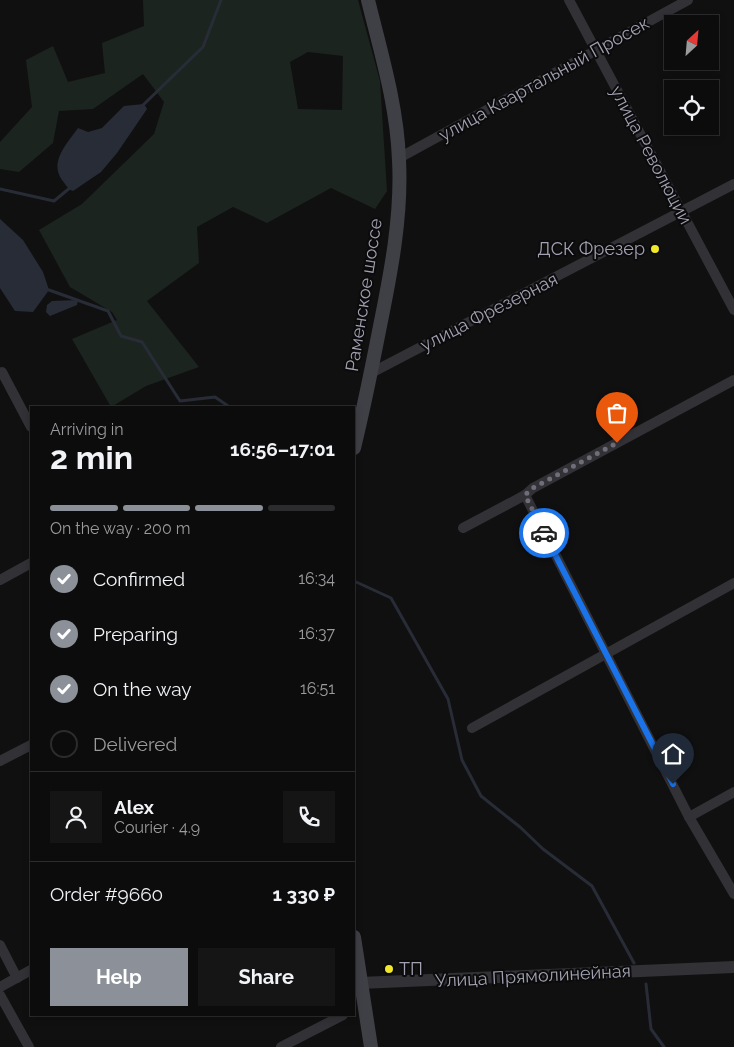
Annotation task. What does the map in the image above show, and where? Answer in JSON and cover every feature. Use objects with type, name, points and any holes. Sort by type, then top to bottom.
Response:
[{"type":"main road","name":"Раменское шоссе","points":[[355,444],[392,266],[400,180],[395,109],[368,0]]},
{"type":"main road","points":[[355,945],[360,983],[359,1007],[371,1047]]},
{"type":"street","name":"улица Революции","points":[[569,0],[734,310]]},
{"type":"street","name":"улица Квартальный Просек","points":[[399,158],[688,0]]},
{"type":"street","name":"улица Фрезерная","points":[[371,373],[734,184]]},
{"type":"street","points":[[1,373],[30,425]]},
{"type":"street","points":[[463,528],[525,495],[533,488],[734,380]]},
{"type":"street","points":[[525,495],[689,817],[734,894]]},
{"type":"street","points":[[0,580],[30,564]]},
{"type":"street","points":[[472,728],[734,583]]},
{"type":"street","points":[[0,761],[30,746]]},
{"type":"street","points":[[689,817],[734,792]]},
{"type":"street","points":[[0,945],[18,978]]},
{"type":"street","name":"Улица Прямолинейная","points":[[360,983],[734,967]]},
{"type":"street","points":[[0,987],[30,971]]},
{"type":"street","points":[[0,995],[29,1047]]},
{"type":"street","points":[[281,1047],[341,1016]]},
{"type":"shaded area","points":[[143,0],[358,0],[380,81],[387,191],[375,209],[331,188],[267,223],[233,207],[197,227],[199,263],[147,301],[199,367],[146,386],[113,406],[110,406],[72,339],[117,320],[112,312],[70,287],[39,230],[82,204],[154,134],[164,102],[143,74],[93,109],[59,111],[53,143],[19,172],[0,169],[0,142],[32,107],[26,60],[53,46],[68,82],[105,73],[102,43],[144,26]],"holes":[[[308,52],[343,56],[342,110],[298,109],[290,62]]]},
{"type":"shaded area","points":[[144,104],[147,109],[117,153],[101,172],[73,191],[68,188],[59,173],[58,159],[78,128],[88,132],[102,128],[124,106]]},
{"type":"shaded area","points":[[0,219],[23,240],[43,272],[49,290],[33,312],[15,311],[0,288]]},
{"type":"shaded area","points":[[78,300],[77,305],[50,316],[46,312],[47,305],[52,301]]},
{"type":"waterway","points":[[141,107],[203,47],[221,0]]},
{"type":"waterway","points":[[0,189],[54,201],[71,187]]},
{"type":"waterway","points":[[49,290],[108,311],[121,336],[142,342],[180,401],[215,397],[228,406]]},
{"type":"waterway","points":[[355,581],[391,598],[448,699],[462,760],[481,796],[520,827],[543,849],[592,886],[634,963]]},
{"type":"waterway","points":[[646,984],[651,1029],[664,1047]]},
{"type":"way so far","points":[[544,533],[525,495],[533,488],[617,443]]},
{"type":"place","name":"ДСК Фрезер","points":[[655,249]]},
{"type":"place","name":"ТП","points":[[389,969]]},
{"type":"route","points":[[544,533],[673,784]]}]
